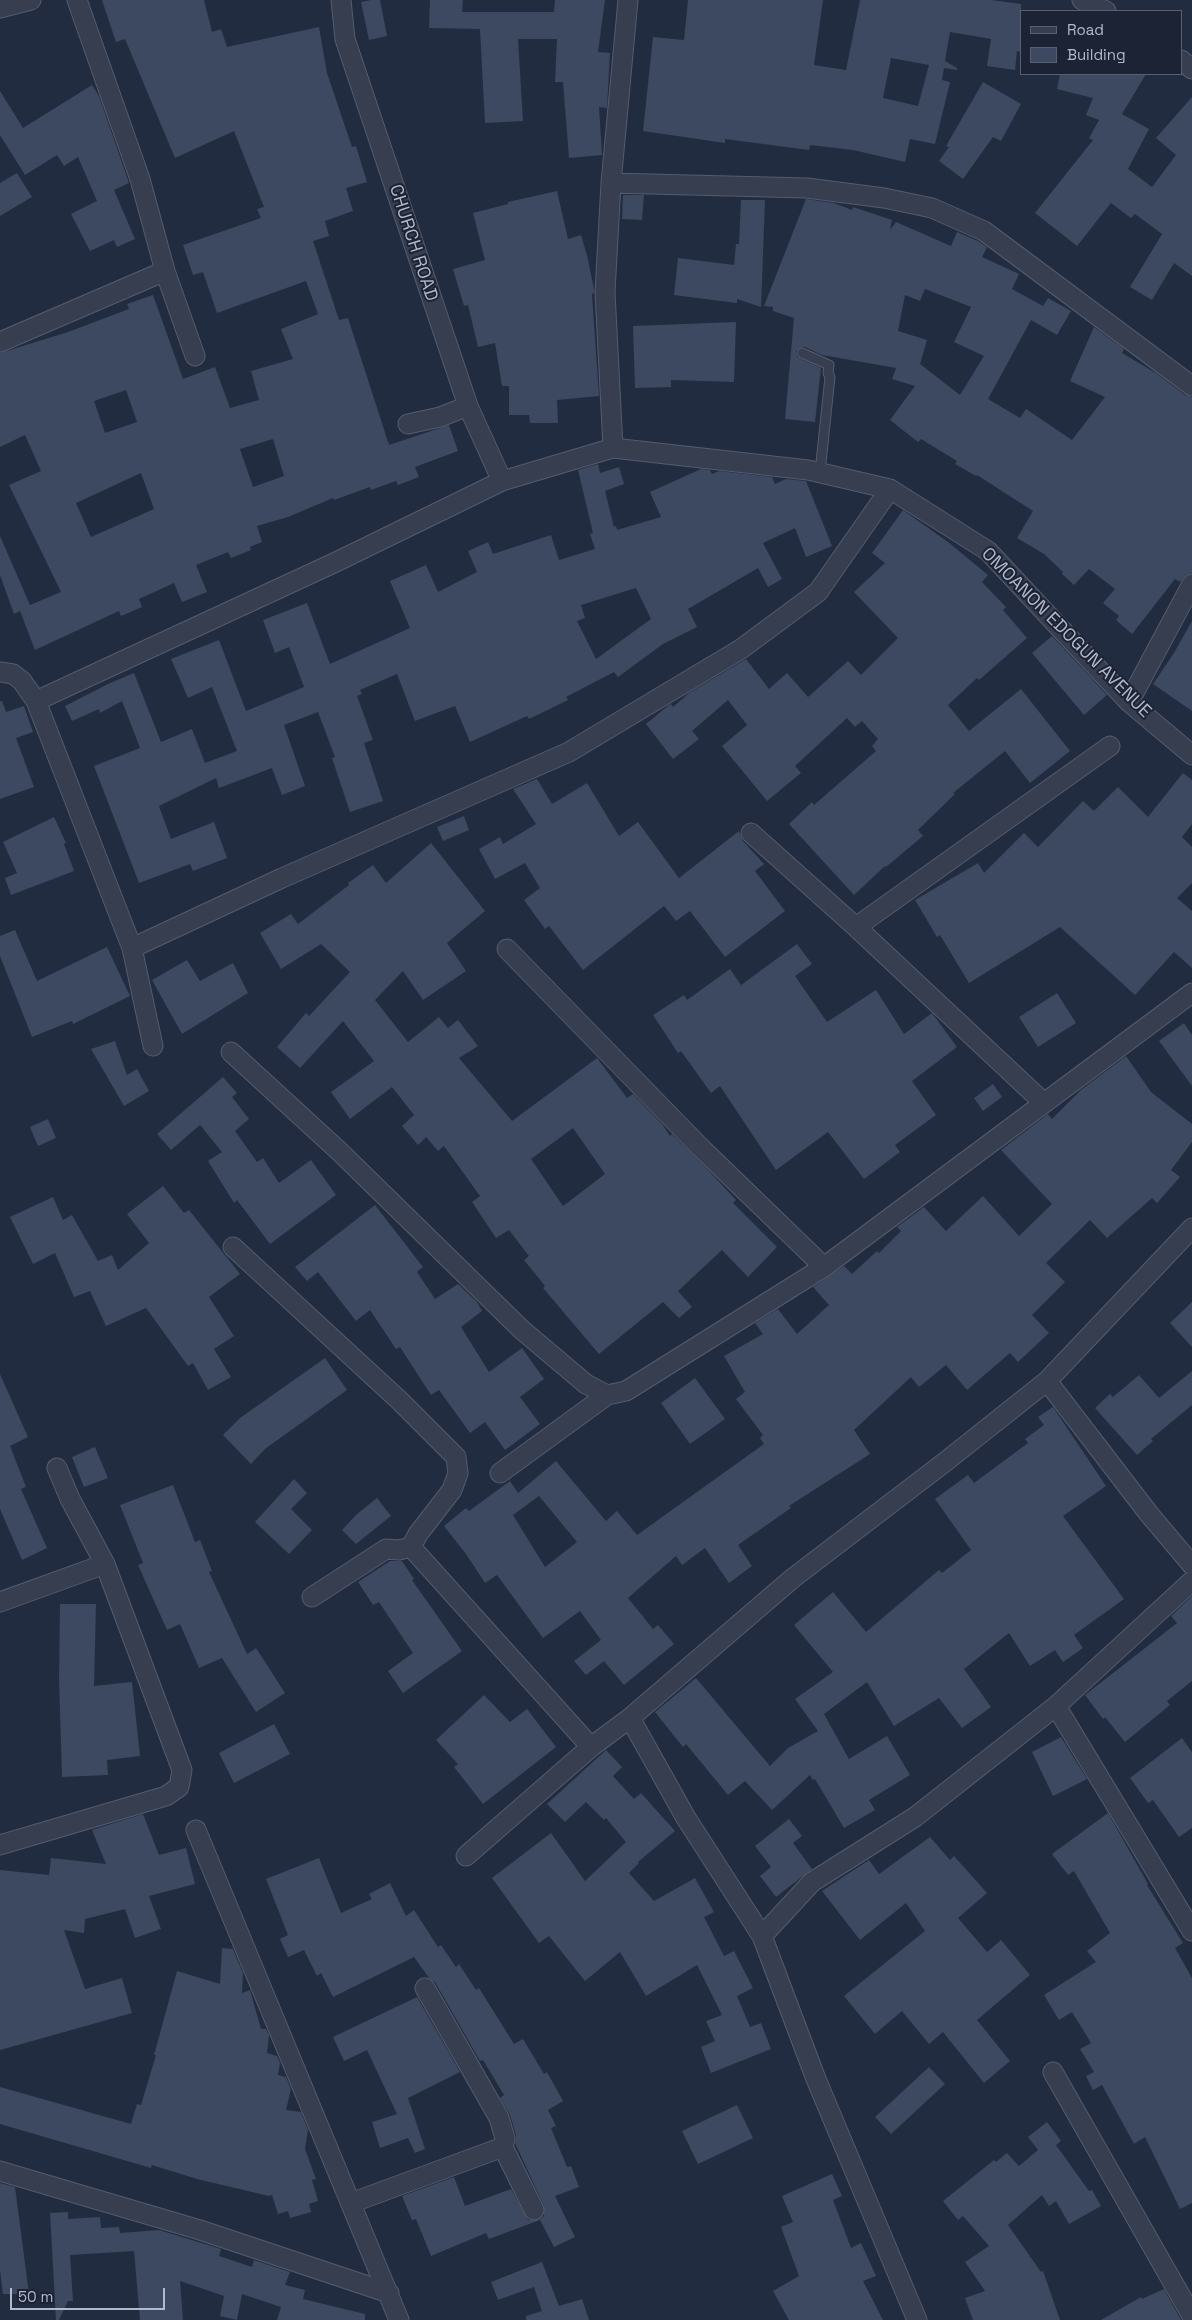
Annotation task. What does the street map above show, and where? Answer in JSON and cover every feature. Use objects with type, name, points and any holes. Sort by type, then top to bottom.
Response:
[{"type":"street","points":[[0,8],[31,0]]},
{"type":"street","points":[[78,0],[140,179],[165,271],[195,356]]},
{"type":"street","name":"CHURCH ROAD","points":[[341,0],[345,38],[468,406],[502,481]]},
{"type":"street","points":[[613,448],[605,292],[611,183],[628,0]]},
{"type":"street","points":[[1082,0],[1104,10]]},
{"type":"street","points":[[611,183],[807,188],[884,198],[932,208],[984,231],[1192,386]]},
{"type":"street","points":[[0,342],[165,271]]},
{"type":"street","points":[[408,424],[440,417],[468,406]]},
{"type":"street","name":"OMOANON EDOGUN AVENUE","points":[[36,701],[336,562],[502,481],[613,448],[820,472],[890,490],[988,551],[1129,702],[1192,755]]},
{"type":"street","points":[[132,948],[282,878],[569,752],[732,654],[818,592],[890,490]]},
{"type":"street","points":[[1129,702],[1192,584]]},
{"type":"street","points":[[0,672],[13,674],[22,681],[36,701],[132,948],[153,1046]]},
{"type":"street","points":[[856,927],[1110,746]]},
{"type":"street","points":[[751,833],[856,927],[1044,1103]]},
{"type":"street","points":[[507,950],[700,1147],[824,1267]]},
{"type":"street","points":[[500,1473],[607,1395],[626,1392],[824,1267],[1192,993]]},
{"type":"street","points":[[231,1052],[340,1152],[522,1330],[586,1384],[607,1395]]},
{"type":"street","points":[[466,1856],[590,1746],[630,1718],[793,1578],[1047,1381],[1192,1228]]},
{"type":"street","points":[[233,1248],[400,1401],[456,1457],[458,1473],[452,1490],[418,1534],[412,1547]]},
{"type":"street","points":[[1047,1381],[1149,1514],[1192,1565]]},
{"type":"street","points":[[0,1845],[166,1796],[179,1787],[182,1770],[105,1564],[70,1499],[57,1468]]},
{"type":"street","points":[[312,1597],[386,1549],[399,1550],[412,1547]]},
{"type":"street","points":[[412,1547],[590,1746]]},
{"type":"street","points":[[0,1602],[105,1564]]},
{"type":"street","points":[[762,1936],[812,1882],[915,1817],[1056,1706],[1192,1582]]},
{"type":"street","points":[[1056,1706],[1192,1930]]},
{"type":"street","points":[[630,1718],[686,1818],[762,1936],[820,2088],[917,2320]]},
{"type":"street","points":[[196,1830],[399,2320]]},
{"type":"street","points":[[425,1988],[499,2118],[505,2138],[503,2147],[534,2210]]},
{"type":"street","points":[[1052,2072],[1192,2316]]},
{"type":"street","points":[[351,2203],[503,2147]]},
{"type":"street","points":[[0,2171],[200,2230],[389,2292]]},
{"type":"lane","points":[[802,353],[829,366],[828,373],[830,377],[820,472]]},
{"type":"building","points":[[102,0],[204,0],[212,32],[221,29],[227,47],[319,27],[327,73],[352,147],[356,146],[367,182],[346,188],[353,211],[325,221],[329,236],[313,241],[339,320],[348,318],[389,445],[449,425],[458,451],[415,467],[419,477],[398,485],[396,481],[371,490],[370,487],[334,500],[333,498],[288,517],[257,526],[262,542],[250,547],[251,550],[231,558],[228,552],[196,565],[207,592],[182,602],[174,583],[139,599],[142,607],[121,616],[119,611],[35,650],[20,611],[14,614],[0,575],[0,536],[30,605],[61,592],[9,485],[41,471],[25,435],[0,447],[0,353],[68,332],[129,309],[127,304],[153,295],[183,379],[215,367],[230,408],[259,400],[251,371],[293,359],[281,329],[318,314],[306,281],[217,313],[203,272],[193,275],[183,245],[261,218],[257,209],[264,207],[234,131],[175,158],[125,39],[116,42]],"holes":[[[126,390],[137,422],[105,433],[94,401]],[[273,439],[284,476],[253,487],[240,449]],[[141,473],[154,509],[91,537],[76,503]]]},
{"type":"building","points":[[380,0],[387,36],[369,40],[361,2]]},
{"type":"building","points":[[430,0],[463,0],[462,12],[554,12],[555,0],[605,0],[598,52],[610,53],[607,108],[599,107],[602,155],[569,158],[563,82],[555,82],[557,39],[518,39],[523,121],[485,123],[480,29],[429,28]]},
{"type":"building","points":[[688,0],[823,0],[814,65],[846,70],[860,0],[991,0],[1021,4],[1020,52],[1017,51],[1015,70],[987,66],[991,39],[950,32],[945,61],[957,68],[957,70],[944,68],[942,80],[950,82],[935,144],[910,139],[905,162],[853,150],[810,145],[809,150],[725,139],[725,143],[643,131],[653,37],[684,40]],"holes":[[[891,58],[929,65],[918,106],[883,98]]]},
{"type":"building","points":[[1060,75],[1145,75],[1122,114],[1149,129],[1128,169],[1152,187],[1176,155],[1156,138],[1192,97],[1192,276],[1174,263],[1152,300],[1130,287],[1162,234],[1135,214],[1131,218],[1111,203],[1077,246],[1035,213],[1093,140],[1089,138],[1099,120],[1086,115],[1093,98],[1057,89]]},
{"type":"building","points":[[983,82],[1021,104],[1001,141],[993,137],[963,179],[939,161],[949,147],[946,146]]},
{"type":"building","points":[[92,85],[99,96],[129,183],[114,190],[135,239],[117,247],[114,240],[90,251],[71,214],[97,201],[78,157],[64,166],[57,155],[25,175],[0,135],[0,91],[23,128]]},
{"type":"building","points":[[17,173],[32,197],[0,216],[0,183]]},
{"type":"building","points":[[557,191],[568,239],[581,235],[594,289],[592,294],[599,396],[557,400],[558,423],[530,423],[529,415],[509,415],[509,386],[502,386],[495,343],[478,347],[468,305],[464,306],[453,269],[485,260],[473,213],[508,204],[508,202]]},
{"type":"building","points":[[623,195],[644,195],[642,220],[622,219]]},
{"type":"building","points":[[806,199],[834,203],[852,210],[853,207],[892,220],[890,230],[896,222],[951,246],[957,232],[978,241],[987,247],[982,257],[1019,274],[1012,289],[1043,306],[1048,298],[1071,311],[1057,335],[1031,320],[988,399],[1020,418],[1026,409],[1072,440],[1105,397],[1070,381],[1094,327],[1124,349],[1122,353],[1156,373],[1185,395],[1192,397],[1192,573],[1186,575],[1180,582],[1175,579],[1132,634],[1116,620],[1119,616],[1103,603],[1115,589],[1089,569],[1074,585],[1044,554],[1017,538],[1033,511],[977,475],[955,464],[957,461],[921,439],[918,442],[890,420],[915,386],[892,379],[896,368],[822,355],[805,347],[799,348],[796,351],[797,357],[821,368],[815,422],[785,419],[794,318],[773,311],[773,307],[764,306]],"holes":[[[925,289],[971,307],[954,342],[984,356],[960,395],[920,364],[927,340],[898,331],[905,295],[920,301]]]},
{"type":"building","points":[[741,200],[765,200],[761,307],[737,299],[737,303],[674,295],[678,258],[734,265],[736,244],[739,244]]},
{"type":"building","points":[[736,322],[734,382],[671,380],[671,387],[635,388],[633,326]]},
{"type":"building","points":[[598,464],[600,473],[619,467],[624,484],[605,491],[614,527],[616,526],[617,530],[661,517],[650,492],[701,469],[710,470],[712,474],[719,471],[772,477],[775,484],[786,479],[806,481],[832,546],[806,557],[795,528],[763,543],[782,579],[768,587],[758,568],[688,609],[697,627],[663,644],[618,677],[614,672],[566,697],[568,700],[529,719],[527,716],[470,742],[455,706],[415,721],[397,674],[360,690],[362,694],[357,696],[373,740],[364,743],[383,801],[350,812],[332,758],[335,757],[318,712],[284,725],[305,786],[282,795],[272,768],[219,788],[216,778],[159,806],[171,839],[214,822],[227,858],[193,871],[190,864],[139,883],[94,766],[140,748],[122,701],[100,713],[99,709],[72,721],[65,706],[134,673],[161,742],[192,729],[205,763],[237,751],[212,687],[188,698],[171,659],[219,640],[246,711],[304,687],[289,647],[275,653],[263,620],[307,603],[330,664],[410,628],[390,581],[426,565],[438,592],[477,572],[468,551],[488,542],[493,554],[551,535],[559,560],[595,549],[590,534],[593,533],[578,470]],"holes":[[[636,588],[651,619],[596,659],[577,621],[585,618],[581,605]]]},
{"type":"building","points":[[903,510],[948,542],[988,575],[982,582],[1006,607],[1003,610],[1027,638],[979,680],[977,678],[948,705],[969,731],[1021,689],[1070,751],[1030,783],[1005,751],[953,793],[955,794],[918,830],[923,836],[885,866],[854,895],[789,824],[812,802],[814,805],[876,751],[872,746],[878,739],[862,721],[855,727],[847,718],[795,766],[801,773],[767,801],[722,746],[747,725],[728,700],[692,731],[699,739],[673,759],[646,724],[669,705],[671,704],[673,707],[689,693],[746,659],[769,689],[787,673],[808,697],[848,661],[861,675],[898,638],[854,592],[885,563],[872,553]]},
{"type":"building","points":[[1192,621],[1192,711],[1153,684],[1174,653]]},
{"type":"building","points":[[1052,636],[1107,695],[1084,715],[1032,653]]},
{"type":"building","points":[[0,701],[2,701],[6,712],[24,706],[33,732],[16,738],[34,787],[0,799]]},
{"type":"building","points":[[1183,773],[1192,780],[1192,824],[1182,837],[1192,847],[1192,883],[1177,898],[1192,911],[1192,968],[1174,952],[1135,995],[1060,927],[969,983],[940,935],[937,937],[915,900],[978,863],[984,873],[1024,833],[1038,847],[1083,801],[1094,811],[1118,787],[1148,817]]},
{"type":"building","points":[[537,779],[552,804],[587,783],[619,836],[638,822],[679,878],[739,831],[743,841],[764,864],[755,871],[785,911],[725,957],[690,911],[676,921],[664,906],[583,970],[549,926],[545,929],[524,900],[540,888],[525,863],[495,879],[479,849],[500,837],[503,844],[536,824],[513,789]]},
{"type":"building","points":[[464,816],[469,830],[443,841],[437,827]]},
{"type":"building","points":[[54,817],[66,843],[64,844],[74,871],[11,895],[5,878],[17,873],[3,842]]},
{"type":"building","points":[[431,843],[485,911],[447,943],[466,971],[423,1000],[403,971],[375,1000],[408,1042],[439,1017],[448,1028],[458,1020],[478,1046],[459,1058],[512,1121],[597,1058],[627,1098],[633,1094],[663,1125],[670,1136],[672,1134],[710,1172],[736,1200],[733,1203],[777,1247],[748,1277],[722,1250],[678,1291],[692,1307],[679,1318],[663,1302],[599,1354],[543,1288],[545,1286],[524,1260],[529,1256],[509,1230],[496,1238],[472,1202],[480,1196],[444,1146],[438,1151],[426,1137],[418,1145],[402,1126],[414,1115],[392,1087],[350,1119],[331,1092],[374,1061],[343,1021],[300,1068],[277,1047],[306,1013],[309,1016],[350,972],[321,944],[281,969],[260,933],[291,914],[298,924],[373,865],[386,883]],"holes":[[[573,1128],[605,1174],[563,1206],[531,1159]]]},
{"type":"building","points":[[15,930],[37,981],[107,947],[130,996],[73,1024],[72,1021],[32,1037],[0,956],[0,936]]},
{"type":"building","points":[[797,944],[812,964],[795,976],[827,1022],[876,990],[904,1034],[932,1013],[957,1047],[912,1081],[936,1115],[895,1145],[900,1152],[864,1179],[828,1132],[776,1170],[720,1086],[711,1093],[681,1051],[678,1053],[653,1015],[684,995],[687,1000],[730,969],[741,985]]},
{"type":"building","points":[[187,960],[200,981],[233,963],[248,993],[182,1034],[152,980]]},
{"type":"building","points":[[1057,993],[1076,1023],[1038,1047],[1019,1017]]},
{"type":"building","points":[[1184,1023],[1192,1035],[1192,1086],[1159,1041]]},
{"type":"building","points":[[115,1041],[127,1075],[137,1069],[149,1091],[124,1106],[91,1049]]},
{"type":"building","points":[[1126,1056],[1151,1092],[1192,1124],[1192,1142],[1171,1170],[1180,1177],[1157,1203],[1152,1198],[1107,1238],[1090,1220],[1046,1263],[1065,1282],[1032,1315],[1049,1333],[1018,1362],[1010,1353],[967,1390],[946,1365],[919,1387],[911,1377],[854,1430],[870,1454],[789,1506],[791,1508],[738,1545],[752,1566],[729,1583],[705,1548],[682,1565],[676,1556],[628,1598],[653,1629],[658,1625],[674,1644],[624,1685],[604,1661],[586,1675],[574,1661],[601,1640],[580,1611],[543,1638],[497,1575],[485,1583],[466,1554],[444,1526],[466,1508],[469,1511],[510,1481],[518,1493],[556,1461],[606,1521],[617,1511],[637,1535],[764,1444],[760,1438],[763,1435],[736,1399],[745,1392],[724,1356],[763,1334],[755,1323],[778,1309],[797,1334],[829,1305],[813,1287],[844,1266],[852,1274],[877,1251],[879,1253],[901,1231],[897,1227],[924,1207],[946,1231],[983,1196],[1019,1236],[1052,1204],[1001,1150],[1048,1114],[1052,1119],[1081,1090]],"holes":[[[539,1496],[577,1542],[545,1567],[513,1515]]]},
{"type":"building","points":[[223,1077],[237,1093],[232,1097],[249,1119],[235,1131],[257,1162],[263,1158],[279,1183],[311,1160],[336,1195],[270,1244],[237,1200],[234,1203],[208,1161],[222,1152],[200,1125],[171,1150],[157,1134]]},
{"type":"building","points":[[993,1084],[1002,1097],[983,1111],[974,1098]]},
{"type":"building","points":[[48,1119],[56,1138],[38,1146],[30,1127]]},
{"type":"building","points":[[163,1186],[184,1213],[189,1210],[240,1274],[209,1297],[234,1336],[214,1349],[231,1377],[208,1390],[193,1363],[188,1366],[146,1308],[106,1326],[90,1291],[74,1297],[55,1253],[33,1264],[10,1217],[53,1197],[63,1220],[72,1215],[98,1261],[112,1255],[118,1270],[149,1243],[127,1214]]},
{"type":"building","points":[[375,1205],[423,1267],[417,1272],[435,1299],[458,1284],[477,1302],[482,1311],[461,1327],[489,1372],[522,1348],[544,1379],[520,1397],[540,1424],[505,1450],[485,1422],[470,1433],[439,1390],[431,1395],[400,1347],[396,1349],[370,1310],[356,1321],[318,1272],[307,1281],[295,1267]]},
{"type":"building","points":[[1192,1302],[1192,1347],[1170,1323]]},
{"type":"building","points":[[325,1358],[347,1390],[265,1449],[251,1464],[223,1435],[240,1418]]},
{"type":"building","points":[[1192,1371],[1192,1405],[1151,1439],[1153,1441],[1137,1455],[1095,1408],[1110,1394],[1113,1397],[1139,1375],[1159,1398]]},
{"type":"building","points":[[0,1374],[28,1437],[10,1446],[26,1487],[21,1489],[47,1548],[22,1560],[0,1509]]},
{"type":"building","points":[[695,1378],[725,1419],[690,1444],[661,1403]]},
{"type":"building","points":[[1053,1407],[1106,1486],[1063,1516],[1124,1599],[1074,1635],[1083,1648],[1063,1662],[1055,1650],[1030,1666],[1009,1633],[964,1669],[991,1707],[962,1728],[939,1698],[894,1726],[867,1682],[824,1714],[849,1759],[887,1736],[910,1775],[869,1800],[875,1810],[844,1828],[815,1779],[813,1780],[810,1775],[772,1810],[745,1781],[728,1795],[686,1744],[683,1747],[655,1712],[696,1678],[770,1766],[788,1748],[818,1731],[795,1699],[833,1672],[794,1625],[833,1592],[866,1632],[939,1570],[942,1573],[971,1550],[935,1499],[968,1475],[974,1483],[1028,1443],[1025,1439],[1044,1425],[1038,1417]]},
{"type":"building","points":[[95,1447],[108,1478],[84,1487],[72,1457]]},
{"type":"building","points":[[294,1479],[307,1493],[291,1509],[312,1530],[289,1554],[255,1522]]},
{"type":"building","points":[[173,1485],[195,1542],[200,1540],[212,1571],[209,1572],[247,1654],[256,1648],[285,1693],[256,1712],[222,1658],[199,1668],[180,1624],[167,1630],[138,1565],[143,1563],[120,1505]]},
{"type":"building","points":[[377,1498],[391,1516],[356,1544],[342,1530],[357,1514]]},
{"type":"building","points":[[390,1561],[402,1561],[414,1579],[412,1580],[462,1651],[403,1693],[388,1671],[413,1653],[379,1602],[373,1605],[358,1582]]},
{"type":"building","points":[[1192,1596],[1192,1681],[1167,1701],[1170,1705],[1125,1742],[1105,1717],[1103,1719],[1085,1695],[1177,1623],[1171,1616]]},
{"type":"building","points":[[60,1604],[96,1604],[94,1686],[132,1682],[140,1756],[107,1760],[108,1775],[62,1777],[59,1679]]},
{"type":"building","points":[[484,1695],[510,1722],[527,1709],[556,1747],[483,1804],[454,1767],[458,1764],[436,1740]]},
{"type":"building","points":[[274,1724],[290,1754],[234,1783],[219,1753]]},
{"type":"building","points":[[1061,1737],[1087,1779],[1053,1796],[1032,1752]]},
{"type":"building","points":[[1182,1738],[1192,1752],[1192,1828],[1179,1837],[1153,1800],[1148,1803],[1130,1778]]},
{"type":"building","points":[[606,1750],[622,1767],[613,1776],[634,1799],[641,1793],[675,1831],[638,1862],[629,1873],[654,1901],[695,1878],[714,1912],[704,1917],[724,1956],[734,1951],[753,1988],[737,1996],[750,2027],[761,2023],[771,2049],[711,2073],[701,2047],[715,2041],[706,2021],[722,2015],[697,1965],[646,1996],[620,1952],[585,1981],[549,1936],[539,1943],[492,1878],[551,1833],[585,1881],[626,1842],[606,1818],[604,1820],[586,1802],[565,1822],[547,1804]]},
{"type":"building","points":[[1108,1813],[1147,1885],[1183,1943],[1175,1948],[1192,1978],[1192,2203],[1180,2209],[1145,2137],[1134,2144],[1102,2085],[1093,2090],[1086,2076],[1094,2072],[1080,2049],[1091,2043],[1072,2012],[1059,2020],[1044,1995],[1096,1962],[1087,1951],[1110,1933],[1074,1871],[1068,1875],[1052,1854]]},
{"type":"building","points":[[143,1814],[159,1855],[186,1848],[195,1884],[149,1896],[161,1929],[135,1938],[125,1909],[85,1919],[84,1933],[64,1930],[85,1989],[122,1978],[132,2013],[0,2050],[0,1870],[49,1875],[51,1858],[106,1864],[92,1830]]},
{"type":"building","points":[[789,1819],[802,1836],[793,1843],[812,1869],[776,1897],[760,1876],[771,1867],[755,1846]]},
{"type":"building","points":[[930,1837],[950,1860],[954,1856],[987,1893],[958,1918],[987,1952],[1001,1940],[1030,1975],[977,2020],[1010,2061],[984,2083],[943,2032],[929,2044],[902,2011],[875,2034],[844,1996],[925,1931],[906,1903],[860,1940],[822,1891],[869,1860],[879,1874]]},
{"type":"building","points":[[319,1858],[341,1913],[372,1899],[369,1894],[390,1883],[406,1916],[414,1910],[438,1947],[441,1945],[456,1967],[459,1964],[476,1990],[479,1988],[514,2044],[523,2039],[544,2074],[547,2072],[563,2101],[548,2110],[556,2126],[551,2128],[567,2167],[571,2166],[579,2187],[555,2196],[575,2237],[554,2247],[540,2220],[489,2239],[486,2233],[431,2256],[416,2219],[412,2220],[402,2196],[454,2177],[465,2206],[511,2189],[528,2220],[539,2220],[544,2216],[544,2206],[515,2143],[516,2135],[510,2115],[500,2098],[504,2095],[483,2060],[480,2061],[435,1982],[429,1978],[414,1957],[333,1997],[321,1973],[317,1976],[304,1950],[288,1957],[280,1939],[288,1935],[266,1879]]},
{"type":"building","points":[[222,1948],[233,1949],[243,1973],[242,1993],[250,1990],[261,2029],[266,2029],[269,2035],[267,2053],[277,2056],[280,2063],[278,2075],[286,2077],[291,2089],[286,2110],[301,2112],[308,2130],[305,2149],[316,2179],[312,2180],[318,2201],[309,2204],[311,2212],[290,2218],[288,2211],[278,2214],[272,2195],[269,2196],[197,2179],[152,2165],[151,2168],[0,2124],[0,2087],[131,2124],[137,2104],[141,2105],[156,2055],[154,2055],[177,1971],[220,1984]]},
{"type":"building","points":[[417,1997],[460,2072],[408,2098],[425,2149],[415,2153],[408,2138],[380,2148],[372,2122],[397,2114],[367,2050],[344,2061],[333,2037]]},
{"type":"building","points":[[929,2067],[945,2084],[891,2134],[875,2117]]},
{"type":"building","points":[[737,2105],[753,2138],[698,2164],[682,2131]]},
{"type":"building","points":[[1047,2122],[1061,2141],[1056,2145],[1089,2191],[1092,2190],[1101,2206],[1069,2224],[1056,2201],[1049,2206],[1042,2195],[1008,2225],[1041,2272],[1043,2271],[1060,2320],[973,2320],[965,2298],[985,2291],[965,2262],[989,2246],[963,2216],[958,2220],[943,2201],[994,2160],[996,2162],[1007,2153],[1019,2166],[1038,2150],[1028,2137]]},
{"type":"building","points":[[832,2174],[842,2196],[833,2200],[851,2248],[861,2243],[876,2276],[863,2281],[883,2320],[789,2320],[773,2291],[799,2276],[781,2227],[793,2222],[782,2196]]},
{"type":"building","points":[[0,2183],[15,2187],[29,2294],[3,2294],[0,2270]]},
{"type":"building","points":[[68,2212],[68,2219],[100,2217],[101,2228],[119,2227],[120,2233],[159,2230],[221,2249],[219,2256],[252,2267],[254,2260],[290,2272],[285,2285],[305,2290],[303,2299],[365,2314],[365,2320],[277,2320],[281,2307],[242,2294],[237,2320],[220,2316],[224,2296],[180,2281],[183,2320],[140,2320],[134,2251],[70,2255],[73,2301],[68,2301],[59,2320],[56,2320],[50,2213]]},
{"type":"building","points":[[542,2262],[559,2306],[582,2299],[589,2320],[526,2320],[526,2316],[542,2311],[534,2287],[498,2300],[491,2282]]},
{"type":"building","points":[[1164,2289],[1181,2320],[1101,2320],[1141,2297],[1142,2299]]}]
